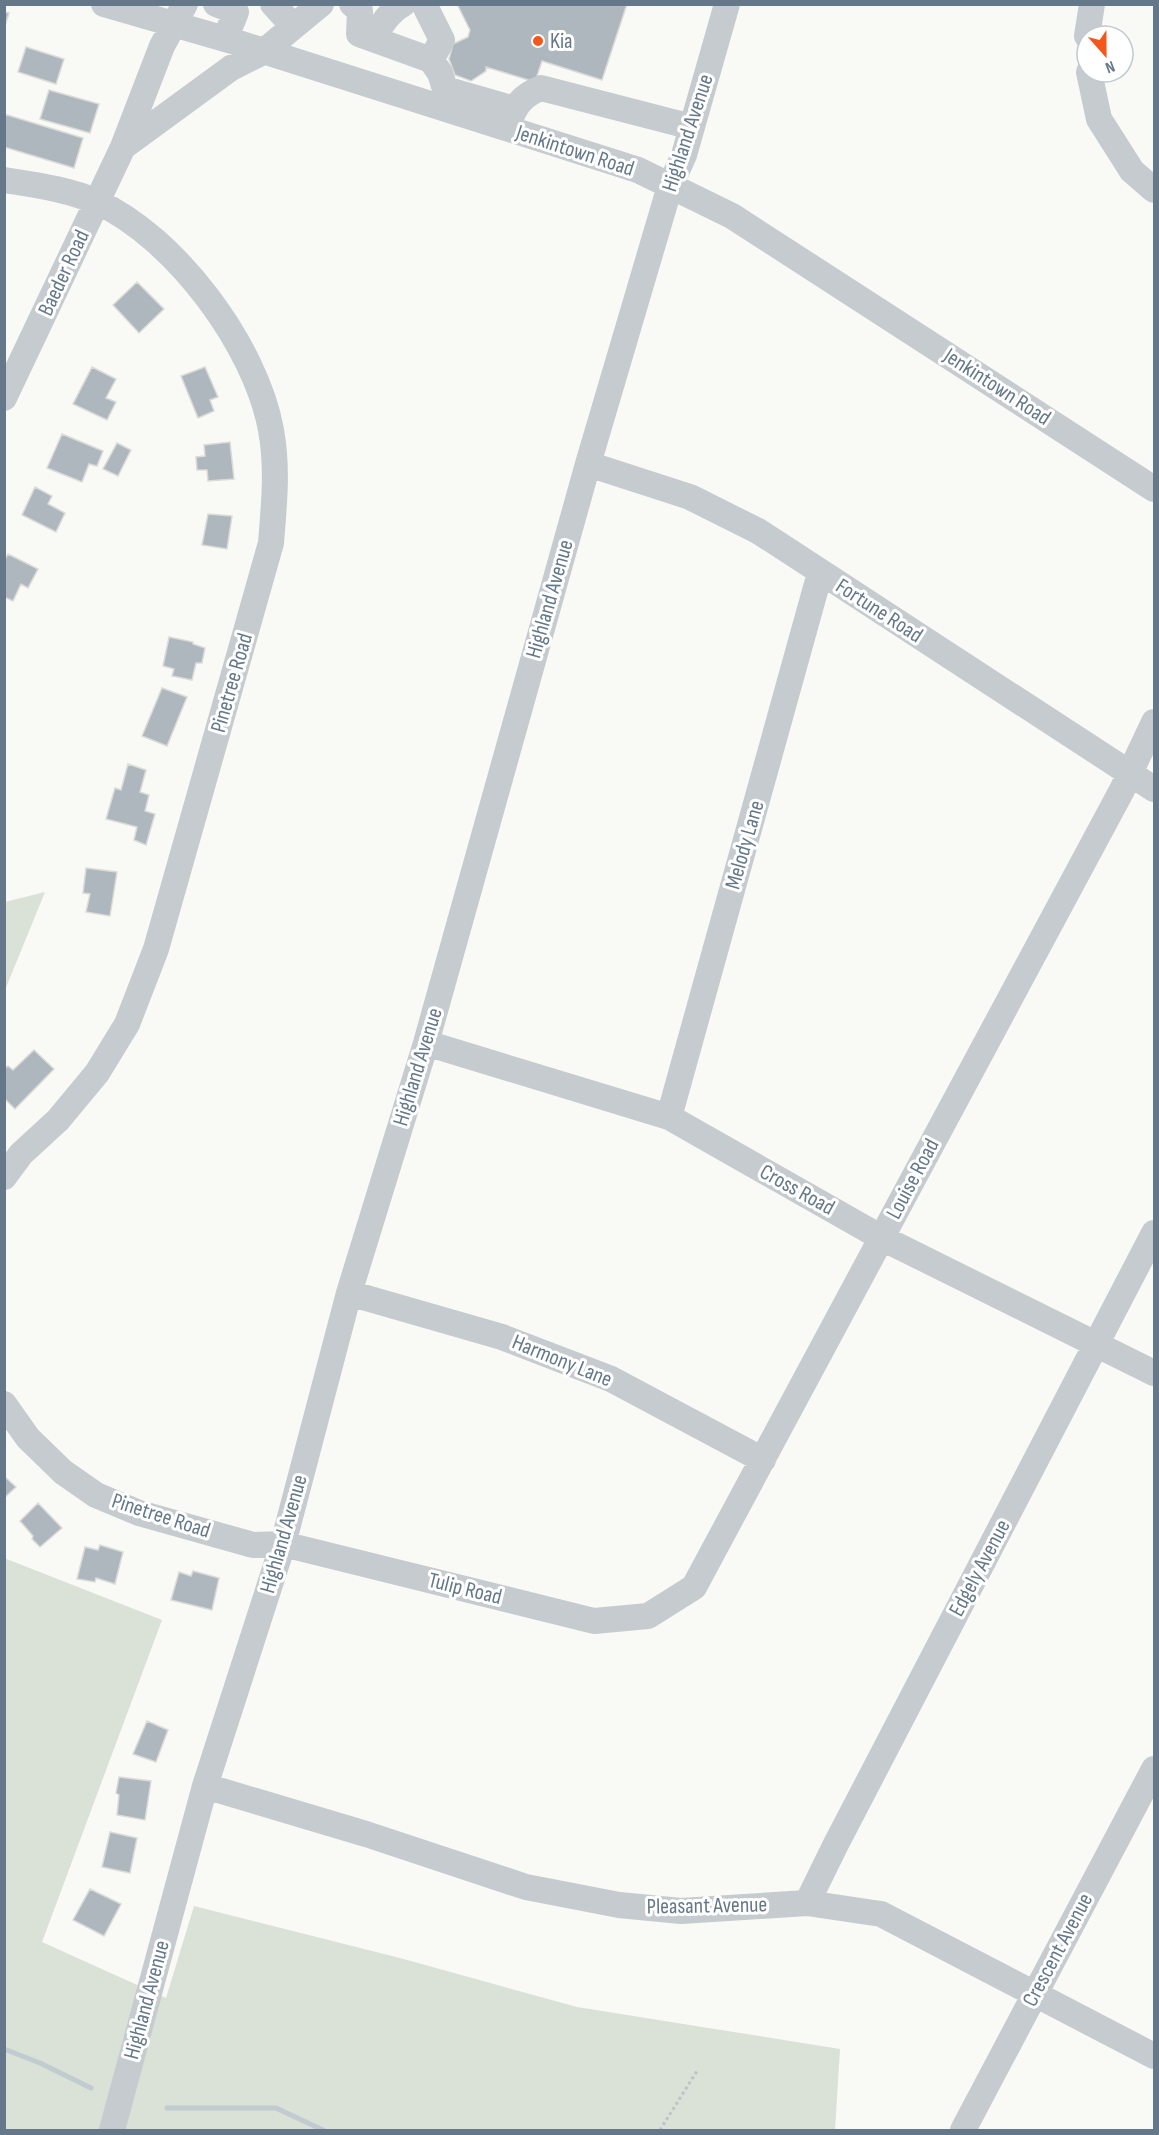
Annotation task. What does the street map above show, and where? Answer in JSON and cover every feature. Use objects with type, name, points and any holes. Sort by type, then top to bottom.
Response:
[{"type":"street","name":"Jenkintown Road","points":[[104,4],[179,15],[225,39],[263,52],[510,119],[638,170],[732,216],[1155,489]]},
{"type":"street","points":[[225,39],[226,8],[261,4]]},
{"type":"street","points":[[273,4],[293,27]]},
{"type":"street","name":"Baeder Road","points":[[123,147],[231,68],[263,52],[321,4]]},
{"type":"street","points":[[352,4],[360,11],[359,34],[431,60],[440,73],[442,99]]},
{"type":"street","points":[[373,39],[382,23],[403,4]]},
{"type":"street","points":[[424,4],[442,40],[431,60]]},
{"type":"street","name":"Highland Avenue","points":[[112,2130],[205,1786],[283,1544],[349,1293],[426,1043],[588,464],[670,186],[684,155],[728,4]]},
{"type":"street","points":[[1089,24],[1092,4]]},
{"type":"street","name":"Baeder Road","points":[[4,398],[123,147],[162,46],[179,15]]},
{"type":"street","points":[[1092,84],[1099,119],[1132,171],[1155,190]]},
{"type":"street","points":[[510,119],[518,102],[530,92],[541,88],[692,127]]},
{"type":"street","name":"Pinetree Road","points":[[4,180],[78,195],[115,211],[148,234],[190,274],[222,318],[259,389],[271,429],[276,477],[271,543],[156,949],[127,1024],[97,1073],[58,1120],[21,1154],[4,1178]]},
{"type":"street","name":"Fortune Road","points":[[588,464],[690,497],[758,531],[1155,789]]},
{"type":"street","name":"Melody Lane","points":[[669,1117],[820,573]]},
{"type":"street","name":"Louise Road","points":[[648,1616],[694,1587],[1131,773],[1155,722]]},
{"type":"street","name":"Cross Road","points":[[426,1043],[669,1117],[882,1238],[1155,1373]]},
{"type":"street","name":"Edgely Avenue","points":[[807,1903],[1155,1233]]},
{"type":"street","name":"Harmony Lane","points":[[349,1293],[502,1337],[611,1379],[763,1460]]},
{"type":"street","name":"Pinetree Road","points":[[4,1404],[28,1438],[63,1472],[96,1495],[139,1513],[253,1545],[283,1544]]},
{"type":"street","name":"Tulip Road","points":[[283,1544],[594,1621],[648,1616]]},
{"type":"street","name":"Crescent Avenue","points":[[963,2130],[1155,1769]]},
{"type":"street","name":"Pleasant Avenue","points":[[205,1786],[366,1834],[526,1887],[607,1903],[681,1911],[807,1903],[881,1914],[1155,2056]]},
{"type":"path","points":[[660,2130],[697,2071]]},
{"type":"shaded area","points":[[45,892],[5,990],[5,902]]},
{"type":"shaded area","points":[[4,1558],[162,1620],[42,1942],[166,1998],[194,1906],[400,1958],[577,2007],[840,2049],[835,2130],[5,2130]]},
{"type":"building","name":"Kia","points":[[457,4],[627,4],[602,80],[542,61],[535,82],[486,67],[486,71],[471,81],[455,75],[449,59],[453,44],[468,37],[470,30]]},
{"type":"building","points":[[4,12],[9,13],[4,29]]},
{"type":"building","points":[[26,47],[64,59],[56,84],[18,72]]},
{"type":"building","points":[[49,90],[99,104],[90,133],[40,119]]},
{"type":"building","points":[[4,114],[83,138],[74,168],[4,147]]},
{"type":"building","points":[[137,282],[164,309],[139,333],[113,305]]},
{"type":"building","points":[[92,367],[116,379],[106,398],[116,402],[107,420],[73,404]]},
{"type":"building","points":[[205,367],[218,397],[210,400],[214,411],[198,418],[181,376]]},
{"type":"building","points":[[62,434],[103,451],[97,466],[89,464],[82,482],[47,468]]},
{"type":"building","points":[[230,442],[234,479],[208,481],[207,470],[197,470],[196,457],[205,456],[204,445]]},
{"type":"building","points":[[117,443],[131,450],[118,476],[103,469]]},
{"type":"building","points":[[35,487],[52,496],[48,504],[65,513],[56,532],[22,515]]},
{"type":"building","points":[[208,514],[232,516],[227,549],[202,545]]},
{"type":"building","points":[[8,554],[38,569],[28,588],[21,584],[13,601],[4,597],[4,561]]},
{"type":"building","points":[[169,637],[193,642],[205,648],[202,663],[196,663],[192,680],[172,676],[174,669],[163,666]]},
{"type":"building","points":[[162,688],[187,697],[167,746],[142,736]]},
{"type":"building","points":[[128,764],[146,770],[140,792],[149,795],[145,811],[155,814],[146,845],[134,840],[137,827],[106,819],[115,788],[121,790]]},
{"type":"building","points":[[86,868],[117,872],[110,916],[86,912],[90,894],[83,893]]},
{"type":"building","points":[[34,1050],[54,1069],[15,1109],[4,1098],[4,1069],[8,1066],[13,1070]]},
{"type":"building","points":[[4,1476],[16,1487],[4,1498]]},
{"type":"building","points":[[38,1503],[62,1528],[40,1547],[20,1521]]},
{"type":"building","points":[[100,1545],[123,1552],[115,1584],[96,1578],[95,1582],[77,1579],[85,1547],[98,1550]]},
{"type":"building","points":[[193,1571],[219,1578],[212,1610],[171,1600],[179,1572],[191,1576]]},
{"type":"building","points":[[147,1721],[168,1730],[156,1762],[133,1754]]},
{"type":"building","points":[[119,1777],[151,1781],[145,1820],[117,1815],[119,1795],[116,1793]]},
{"type":"building","points":[[110,1832],[137,1838],[130,1873],[102,1867]]},
{"type":"building","points":[[90,1889],[121,1904],[104,1936],[73,1920]]},
{"type":"waterway","points":[[4,2049],[40,2063],[91,2088]]},
{"type":"waterway","points":[[167,2108],[276,2108],[323,2130]]},
{"type":"place","name":"Kia","points":[[538,41]]}]
